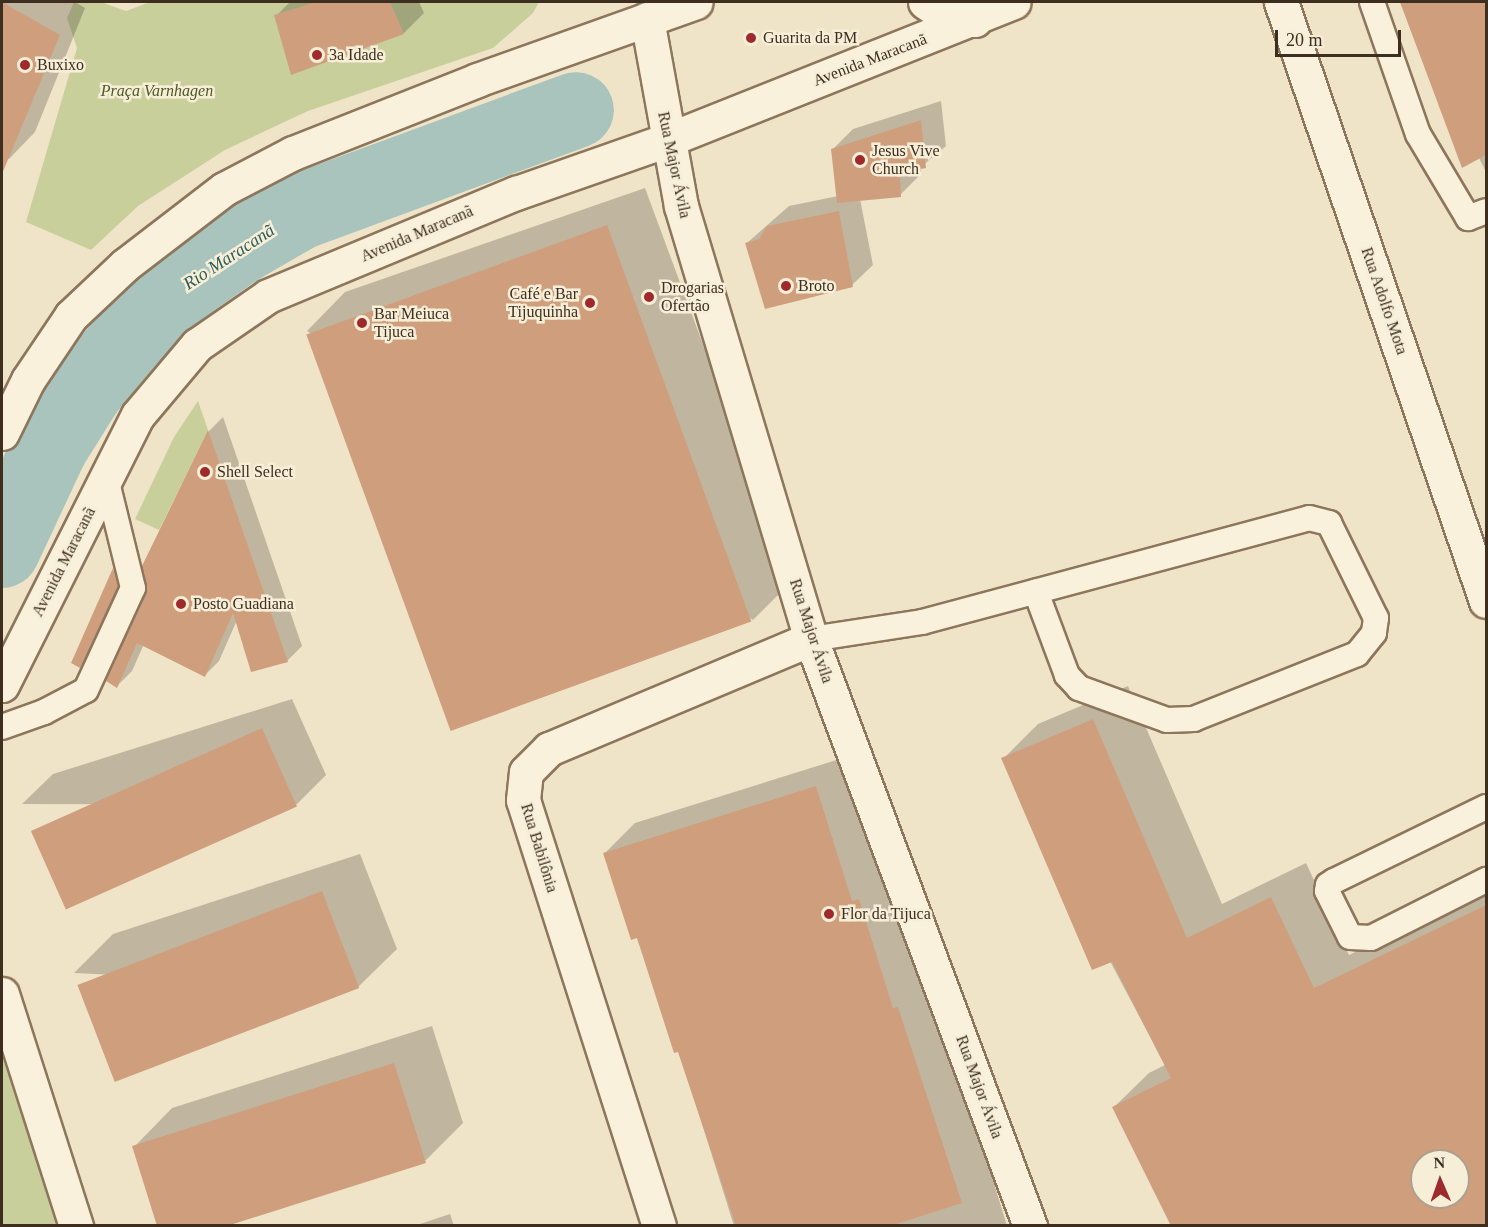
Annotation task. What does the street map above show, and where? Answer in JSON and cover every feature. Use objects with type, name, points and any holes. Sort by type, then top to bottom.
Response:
[{"type":"street","points":[[2,433],[28,380],[70,316],[125,265],[224,189],[315,145],[646,7],[696,2]]},
{"type":"street","points":[[925,2],[937,10],[975,20]]},
{"type":"street","name":"Avenida Maracanã","points":[[2,685],[138,416],[197,345],[268,296],[516,193],[667,140],[975,20],[1014,2]]},
{"type":"street","name":"Rua Adolfo Mota","points":[[1281,2],[1486,601]]},
{"type":"street","name":"Rua Major Ávila","points":[[646,7],[667,140],[681,206],[811,639],[1030,1226]]},
{"type":"street","name":"Rua Babilônia","points":[[659,1226],[523,800],[526,772],[549,749],[811,639]]},
{"type":"street","points":[[2,994],[76,1226]]},
{"type":"lane","points":[[1372,2],[1418,134],[1468,218],[1486,211]]},
{"type":"lane","points":[[2,726],[44,712],[86,690],[133,588],[106,478]]},
{"type":"lane","points":[[811,639],[922,622],[1309,518],[1329,522],[1376,618],[1374,633],[1358,654],[1194,719],[1167,720],[1079,688],[1066,675],[1036,592]]},
{"type":"lane","points":[[1486,807],[1334,881],[1328,885],[1327,891],[1350,937],[1371,938],[1486,880]]},
{"type":"green space","name":"Praça Varnhagen","points":[[74,2],[101,2],[126,11],[150,2],[539,2],[533,13],[493,48],[308,111],[225,150],[138,206],[91,250],[26,222],[77,48],[67,18]]},
{"type":"green space","points":[[198,401],[208,430],[159,530],[135,519],[174,437]]},
{"type":"green space","points":[[2,1013],[70,1225],[2,1225]]},
{"type":"building","name":"Buxixo","points":[[2,2],[60,35],[2,174]]},
{"type":"building","name":"3a Idade","points":[[316,2],[390,2],[404,34],[291,75],[274,15]]},
{"type":"building","points":[[1400,2],[1486,2],[1486,155],[1462,168]]},
{"type":"building","points":[[921,120],[926,168],[900,173],[901,197],[837,203],[831,149]]},
{"type":"building","points":[[839,211],[853,287],[765,309],[745,243],[759,239],[767,226]]},
{"type":"building","points":[[607,225],[751,622],[451,731],[306,334]]},
{"type":"building","points":[[208,430],[288,662],[251,672],[233,613],[205,677],[137,643],[117,688],[106,681],[146,594],[142,566]]},
{"type":"building","points":[[113,568],[118,587],[80,668],[71,663]]},
{"type":"building","points":[[1093,719],[1187,938],[1271,897],[1314,988],[1486,905],[1486,1226],[1171,1226],[1112,1107],[1171,1078],[1112,962],[1092,970],[1001,758]]},
{"type":"building","points":[[262,728],[297,807],[66,909],[31,831]]},
{"type":"building","points":[[816,786],[852,901],[859,899],[893,1008],[898,1007],[962,1203],[890,1226],[736,1226],[678,1052],[674,1053],[637,938],[631,940],[603,853]]},
{"type":"building","points":[[322,891],[359,988],[115,1082],[77,985]]},
{"type":"building","points":[[394,1063],[426,1163],[227,1226],[157,1226],[132,1146]]},
{"type":"waterway","name":"Rio Maracanã","points":[[2,550],[50,447],[85,391],[128,339],[179,289],[235,249],[299,212],[576,110]]},
{"type":"place","name":"Guarita da PM","points":[[751,38]]},
{"type":"place","name":"3a Idade","points":[[317,55]]},
{"type":"place","name":"Buxixo","points":[[25,65]]},
{"type":"place","name":"Jesus Vive Church","points":[[860,160]]},
{"type":"place","name":"Broto","points":[[786,286]]},
{"type":"place","name":"Drogarias Ofertão","points":[[649,297]]},
{"type":"place","name":"Café e Bar Tijuquinha","points":[[590,303]]},
{"type":"place","name":"Bar Meiuca Tijuca","points":[[362,323]]},
{"type":"place","name":"Shell Select","points":[[205,472]]},
{"type":"place","name":"Posto Guadiana","points":[[181,604]]},
{"type":"place","name":"Flor da Tijuca","points":[[829,914]]}]
